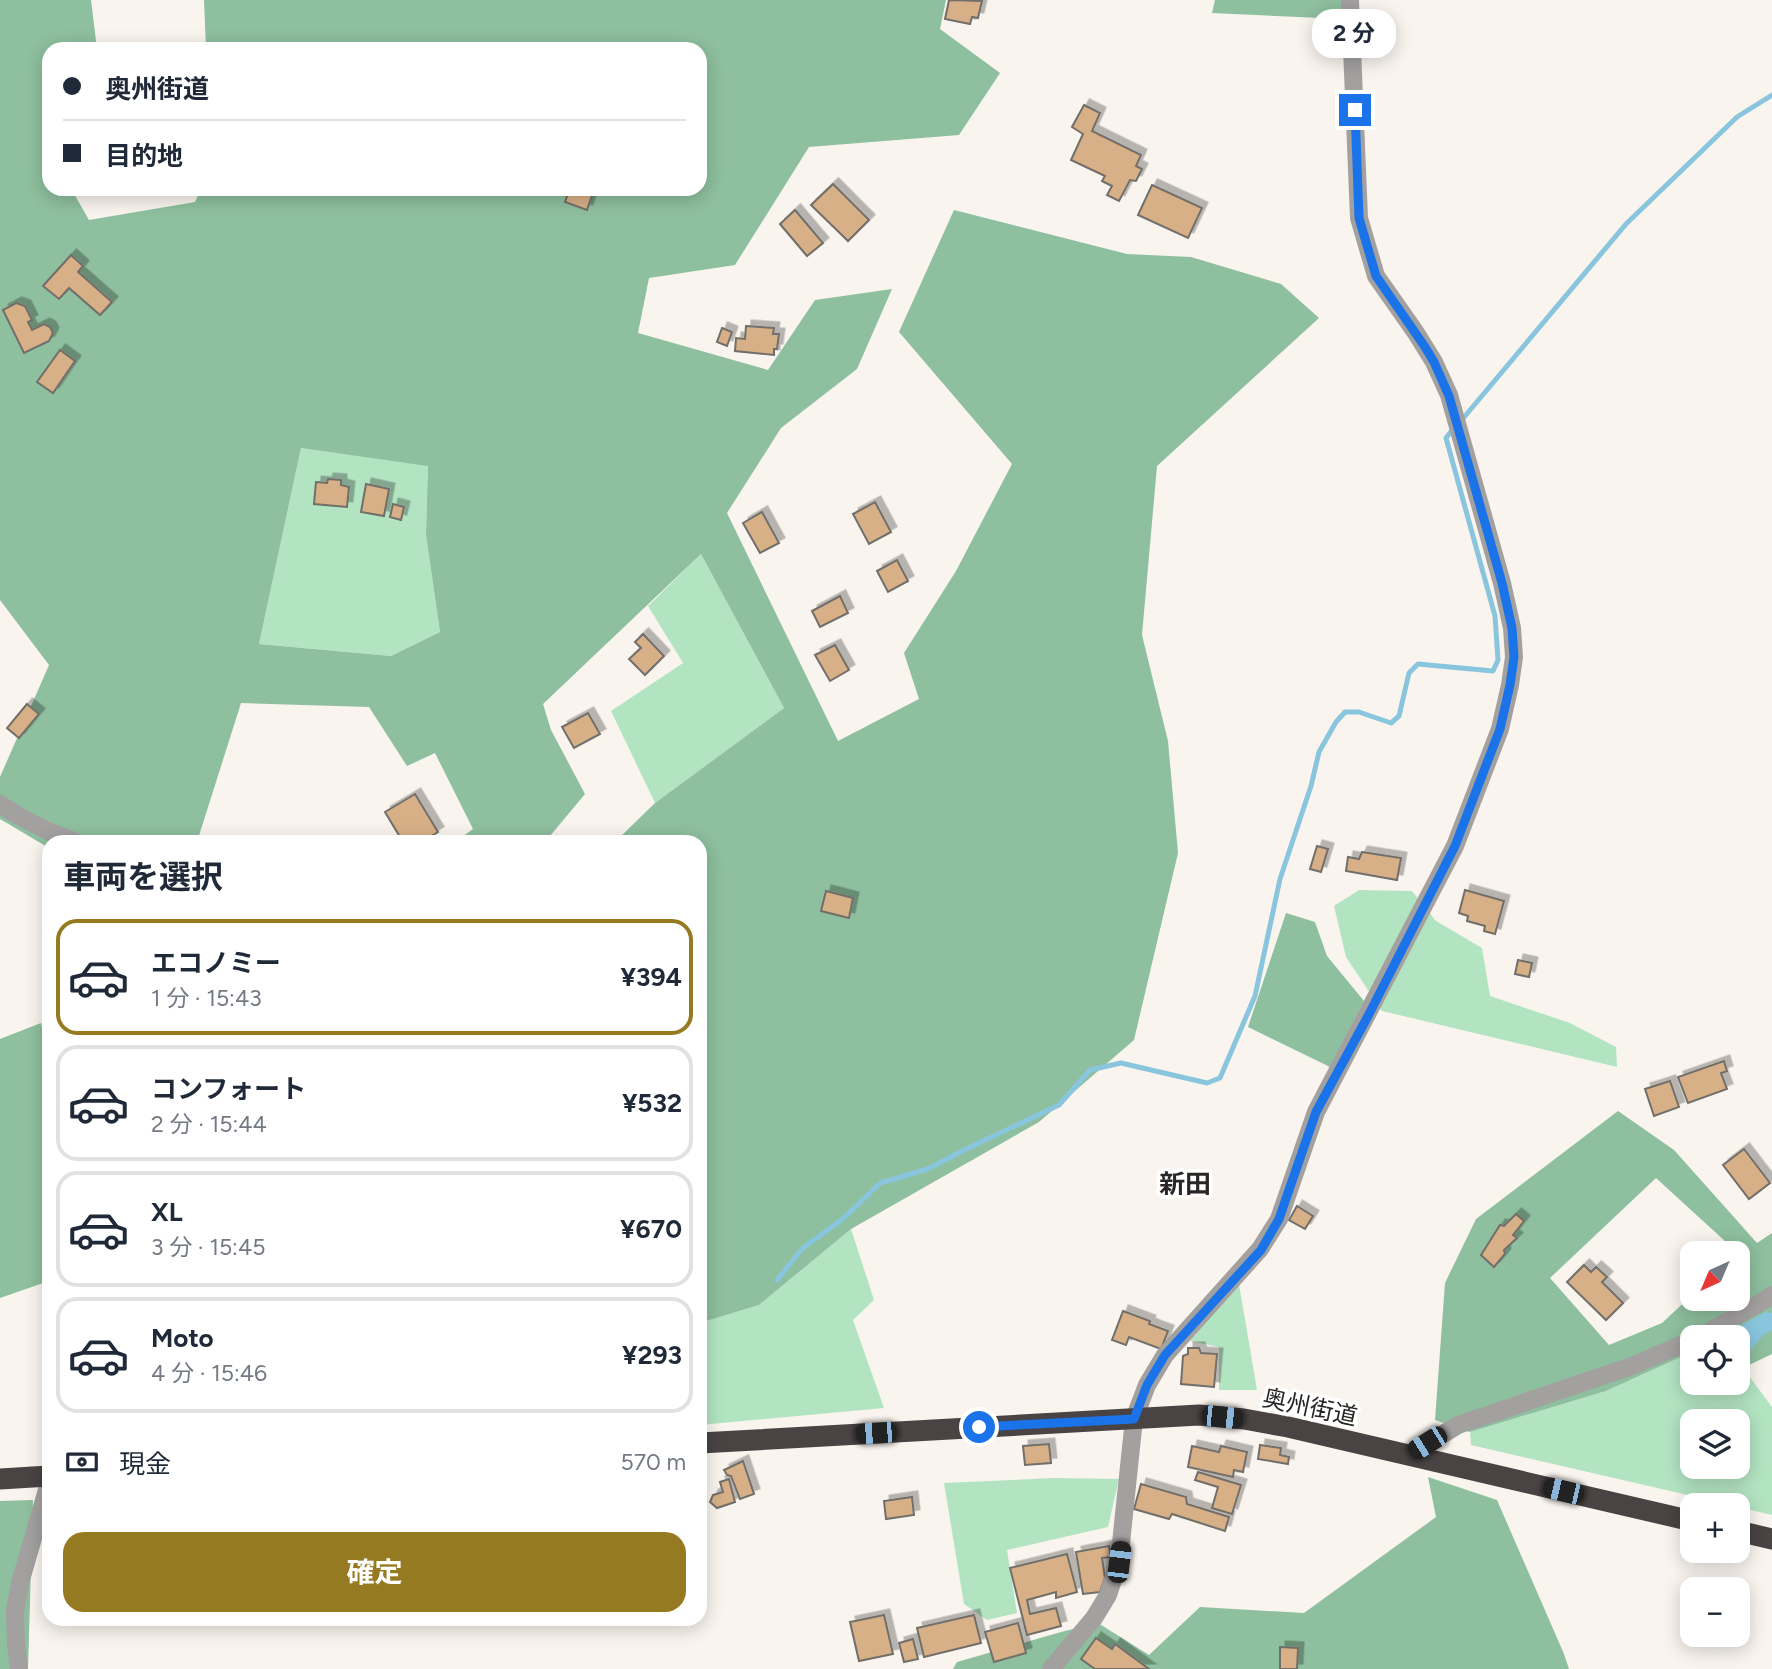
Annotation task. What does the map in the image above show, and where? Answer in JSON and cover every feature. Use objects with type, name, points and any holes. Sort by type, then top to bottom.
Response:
[{"type":"highway","name":"奥州街道","points":[[707,1443],[1199,1415],[1288,1427],[1680,1518]]},
{"type":"highway","points":[[0,1479],[42,1476]]},
{"type":"highway","points":[[1750,1534],[1772,1539]]},
{"type":"street","points":[[1051,1669],[1094,1618],[1108,1595],[1119,1562],[1134,1419],[1147,1385],[1165,1355],[1261,1250],[1279,1219],[1316,1112],[1455,846],[1500,729],[1510,685],[1514,657],[1512,628],[1502,583],[1449,396],[1422,342],[1376,276],[1359,218],[1350,0]]},
{"type":"street","points":[[0,804],[43,830],[57,835]]},
{"type":"street","points":[[1721,1325],[1772,1295]]},
{"type":"street","points":[[1407,1456],[1458,1425],[1632,1366],[1680,1345]]},
{"type":"street","points":[[19,1669],[15,1611],[20,1583],[42,1507]]},
{"type":"green space","points":[[0,0],[91,0],[96,42],[42,42],[42,196],[75,196],[89,220],[195,202],[198,196],[707,196],[707,42],[206,42],[204,0],[946,0],[940,29],[1000,73],[959,135],[809,147],[735,265],[649,278],[638,333],[768,370],[815,300],[892,289],[857,369],[781,428],[727,513],[838,741],[919,699],[904,653],[956,571],[1012,464],[899,332],[954,210],[1127,254],[1191,257],[1281,284],[1319,318],[1157,466],[1142,635],[1168,741],[1178,853],[1134,1040],[1039,1122],[851,1229],[759,1305],[707,1321],[707,835],[622,835],[655,803],[784,708],[701,554],[543,704],[551,730],[585,794],[551,835],[465,835],[473,829],[435,753],[407,766],[369,707],[241,703],[199,835],[42,835],[42,844],[0,819],[0,777],[49,665],[0,600]],"holes":[[[301,448],[428,466],[426,535],[440,632],[391,656],[259,644]]]},
{"type":"green space","points":[[1215,0],[1342,0],[1343,19],[1212,13]]},
{"type":"green space","points":[[301,448],[428,465],[426,535],[440,632],[391,656],[259,644]]},
{"type":"green space","points":[[701,554],[784,708],[655,803],[611,711],[683,663],[648,606]]},
{"type":"green space","points":[[1359,890],[1412,891],[1436,921],[1482,948],[1490,996],[1570,1023],[1616,1047],[1617,1067],[1382,1011],[1346,957],[1334,906]]},
{"type":"green space","points":[[1286,913],[1315,922],[1327,956],[1364,1001],[1330,1067],[1248,1027]]},
{"type":"green space","points":[[41,1023],[42,1283],[0,1298],[0,1039]]},
{"type":"green space","points":[[1618,1111],[1674,1150],[1757,1243],[1772,1233],[1772,1354],[1750,1365],[1750,1325],[1680,1325],[1680,1357],[1606,1391],[1470,1432],[1435,1420],[1445,1283],[1476,1219]],"holes":[[[1656,1178],[1725,1241],[1750,1241],[1750,1311],[1680,1311],[1680,1306],[1662,1323],[1609,1345],[1550,1278]]]},
{"type":"green space","points":[[851,1229],[874,1300],[853,1320],[884,1408],[707,1424],[707,1321],[759,1305]]},
{"type":"green space","points":[[1239,1284],[1257,1390],[1219,1390],[1219,1347],[1190,1341]]},
{"type":"green space","points":[[1680,1357],[1680,1395],[1750,1395],[1750,1377],[1772,1407],[1772,1515],[1750,1510],[1750,1493],[1680,1493],[1471,1445],[1470,1432],[1606,1391]]},
{"type":"green space","points":[[1428,1477],[1497,1500],[1569,1669],[953,1669],[957,1662],[1098,1623],[1149,1655],[1200,1607],[1304,1613],[1436,1517]]},
{"type":"green space","points":[[1054,1478],[1119,1479],[1108,1527],[1007,1550],[1017,1613],[987,1620],[964,1604],[944,1483]]},
{"type":"green space","points":[[33,1500],[28,1669],[0,1669],[0,1501]]},
{"type":"water","points":[[1765,1312],[1772,1313],[1772,1330],[1763,1335],[1750,1351],[1750,1325],[1743,1325]]},
{"type":"building","points":[[949,0],[982,1],[978,18],[972,17],[970,24],[945,19]]},
{"type":"building","points":[[1084,105],[1100,113],[1092,131],[1141,155],[1136,166],[1142,169],[1136,181],[1130,180],[1119,201],[1107,195],[1112,186],[1102,181],[1105,176],[1071,160],[1083,134],[1072,127]]},
{"type":"building","points":[[833,184],[869,220],[848,241],[811,205]]},
{"type":"building","points":[[1152,185],[1202,208],[1188,238],[1138,215]]},
{"type":"building","points":[[567,196],[592,196],[587,210],[565,202]]},
{"type":"building","points":[[795,210],[823,243],[807,256],[780,224]]},
{"type":"building","points":[[71,255],[83,266],[78,272],[112,302],[100,315],[69,288],[59,299],[43,286]]},
{"type":"building","points":[[16,303],[25,306],[32,320],[28,322],[32,330],[44,324],[50,327],[53,333],[49,341],[24,353],[3,310]]},
{"type":"building","points":[[746,326],[774,328],[773,334],[779,334],[774,355],[735,351],[736,338],[745,339]]},
{"type":"building","points":[[722,328],[732,332],[727,346],[717,342]]},
{"type":"building","points":[[60,350],[75,361],[53,393],[37,382]]},
{"type":"building","points":[[328,479],[341,480],[341,485],[349,487],[347,507],[314,504],[316,482],[327,483]]},
{"type":"building","points":[[366,484],[389,489],[384,516],[361,512]]},
{"type":"building","points":[[875,502],[891,532],[869,544],[853,514]]},
{"type":"building","points":[[393,504],[404,507],[401,520],[390,517]]},
{"type":"building","points":[[762,512],[779,543],[760,553],[743,523]]},
{"type":"building","points":[[897,560],[908,581],[888,592],[877,571]]},
{"type":"building","points":[[840,596],[848,613],[820,627],[812,611]]},
{"type":"building","points":[[643,634],[664,656],[645,675],[629,659],[641,648],[635,642]]},
{"type":"building","points":[[835,645],[849,670],[830,681],[815,655]]},
{"type":"building","points":[[27,704],[39,714],[19,738],[7,728]]},
{"type":"building","points":[[588,713],[600,734],[574,748],[562,727]]},
{"type":"building","points":[[415,794],[438,832],[433,835],[399,835],[385,812]]},
{"type":"building","points":[[1317,846],[1328,849],[1321,872],[1310,869]]},
{"type":"building","points":[[1362,852],[1401,858],[1397,880],[1346,871],[1348,857],[1359,859]]},
{"type":"building","points":[[1465,890],[1504,901],[1495,934],[1484,931],[1485,926],[1467,921],[1468,916],[1459,913]]},
{"type":"building","points":[[826,891],[853,898],[849,918],[821,911]]},
{"type":"building","points":[[1518,960],[1532,963],[1529,977],[1515,974]]},
{"type":"building","points":[[1724,1061],[1727,1071],[1721,1073],[1727,1089],[1688,1103],[1678,1077]]},
{"type":"building","points":[[1670,1081],[1679,1107],[1654,1116],[1645,1089]]},
{"type":"building","points":[[1744,1149],[1770,1183],[1749,1199],[1723,1165]]},
{"type":"building","points":[[1297,1206],[1313,1216],[1305,1229],[1289,1220]]},
{"type":"building","points":[[1516,1214],[1524,1221],[1513,1235],[1517,1238],[1504,1250],[1505,1254],[1494,1267],[1481,1255],[1500,1225],[1504,1226]]},
{"type":"building","points":[[1584,1265],[1591,1272],[1596,1267],[1607,1277],[1602,1282],[1623,1303],[1606,1320],[1567,1282]]},
{"type":"building","points":[[1123,1311],[1168,1331],[1161,1349],[1129,1337],[1126,1345],[1112,1340]]},
{"type":"building","points":[[1188,1348],[1199,1348],[1201,1353],[1217,1354],[1214,1387],[1181,1384],[1183,1356],[1188,1354]]},
{"type":"building","points":[[1049,1444],[1051,1463],[1025,1465],[1023,1446]]},
{"type":"building","points":[[1260,1445],[1281,1448],[1280,1455],[1289,1457],[1288,1464],[1258,1459]]},
{"type":"building","points":[[1192,1446],[1219,1452],[1221,1446],[1247,1452],[1243,1472],[1234,1470],[1233,1477],[1188,1467]]},
{"type":"building","points":[[743,1461],[754,1494],[740,1499],[731,1476],[724,1470]]},
{"type":"building","points":[[1198,1472],[1241,1485],[1232,1514],[1212,1508],[1218,1487],[1195,1480]]},
{"type":"building","points":[[729,1479],[735,1502],[717,1508],[710,1502],[713,1495],[723,1492],[720,1482]]},
{"type":"building","points":[[1141,1484],[1186,1497],[1187,1504],[1229,1517],[1225,1531],[1172,1514],[1169,1519],[1134,1509]]},
{"type":"building","points":[[912,1497],[914,1515],[886,1519],[884,1501]]},
{"type":"building","points":[[1109,1546],[1111,1557],[1102,1558],[1105,1578],[1100,1592],[1083,1594],[1076,1552]]},
{"type":"building","points":[[1067,1554],[1077,1592],[1056,1598],[1056,1592],[1027,1600],[1030,1614],[1056,1608],[1061,1626],[1027,1635],[1010,1568]]},
{"type":"building","points":[[884,1615],[893,1654],[859,1661],[850,1622]]},
{"type":"building","points":[[974,1615],[981,1643],[924,1657],[917,1628]]},
{"type":"building","points":[[1018,1623],[1026,1653],[994,1662],[985,1632]]},
{"type":"building","points":[[1096,1638],[1112,1649],[1115,1644],[1149,1669],[1095,1669],[1081,1659]]},
{"type":"building","points":[[913,1639],[918,1659],[904,1662],[899,1643]]},
{"type":"building","points":[[1280,1647],[1298,1648],[1297,1669],[1280,1669]]},
{"type":"waterway","points":[[1460,422],[1626,224],[1737,117],[1772,95]]},
{"type":"waterway","points":[[777,1280],[802,1249],[845,1217],[880,1183],[928,1169],[1059,1105],[1090,1070],[1121,1063],[1207,1083],[1220,1078],[1255,996],[1280,879],[1311,786],[1319,752],[1336,722],[1345,712],[1359,712],[1391,723],[1399,716],[1409,673],[1418,664],[1493,671],[1498,660],[1495,616],[1446,438],[1453,429]]},
{"type":"district","name":"新田","points":[[1185,1184]]},
{"type":"route","points":[[979,1427],[1134,1419],[1147,1385],[1165,1355],[1261,1250],[1279,1219],[1316,1112],[1455,846],[1500,729],[1514,657],[1512,628],[1502,583],[1449,396],[1425,347],[1376,276],[1359,218],[1355,110]]}]
